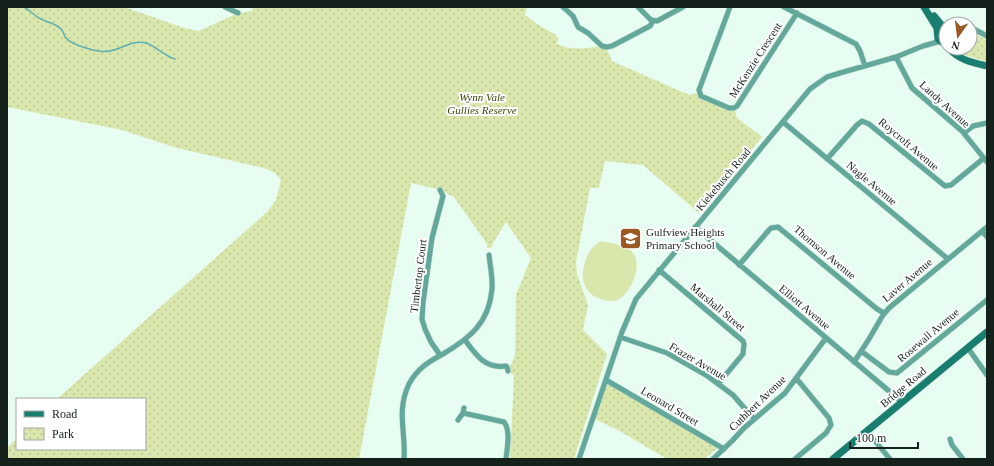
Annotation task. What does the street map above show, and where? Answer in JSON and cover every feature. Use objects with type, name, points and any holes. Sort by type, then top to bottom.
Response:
[{"type":"main road","points":[[924,7],[938,30]]},
{"type":"main road","points":[[928,7],[938,20]]},
{"type":"main road","points":[[959,56],[973,63],[987,66]]},
{"type":"main road","name":"Bridge Road","points":[[833,459],[868,433],[968,350],[987,332]]},
{"type":"main road","name":"Bridge Road","points":[[968,350],[987,337]]},
{"type":"main road","name":"Bridge Road","points":[[841,459],[868,433]]},
{"type":"street","points":[[225,7],[238,13]]},
{"type":"street","points":[[563,7],[575,19],[578,27],[588,32],[600,44],[606,47],[612,46],[647,27],[653,21],[660,20],[683,7]]},
{"type":"street","points":[[638,7],[653,21]]},
{"type":"street","name":"McKenzie Crescent","points":[[730,7],[699,90],[702,96],[729,108],[734,108],[737,106],[797,13]]},
{"type":"street","points":[[784,7],[856,44],[860,50],[865,66]]},
{"type":"street","points":[[978,31],[987,36]]},
{"type":"street","name":"Kiekebusch Road","points":[[579,459],[620,337],[636,299],[810,89],[827,77],[840,72],[896,57],[938,41]]},
{"type":"street","name":"Landy Avenue","points":[[896,57],[912,88],[964,133],[985,160]]},
{"type":"street","name":"Nagle Avenue","points":[[783,122],[948,259]]},
{"type":"street","name":"Roycroft Avenue","points":[[828,159],[857,125],[862,122],[869,124],[945,186],[951,185],[985,160]]},
{"type":"street","points":[[964,133],[973,126],[987,123]]},
{"type":"street","name":"Timbertop Court","points":[[440,190],[445,194],[432,238],[422,303],[422,319],[425,329],[431,342],[440,355]]},
{"type":"street","name":"Elliott Avenue","points":[[695,227],[904,403]]},
{"type":"street","name":"Thomson Avenue","points":[[739,265],[768,230],[778,227],[884,313]]},
{"type":"street","name":"Laver Avenue","points":[[854,362],[884,313],[987,227]]},
{"type":"street","points":[[982,231],[987,237]]},
{"type":"street","points":[[404,459],[402,414],[408,385],[419,369],[465,340],[476,330],[488,307],[492,289],[489,255]]},
{"type":"street","name":"Marshall Street","points":[[659,270],[730,330],[744,344],[743,354],[718,384]]},
{"type":"street","name":"Rosewall Avenue","points":[[861,351],[889,372],[897,373],[987,300]]},
{"type":"street","name":"Frazer Avenue","points":[[620,337],[667,353],[718,384],[733,395],[754,419]]},
{"type":"street","name":"Cuthbert Avenue","points":[[712,459],[754,419],[785,394],[826,338]]},
{"type":"street","points":[[465,340],[482,362],[490,366],[506,366],[508,371]]},
{"type":"street","points":[[968,350],[987,375]]},
{"type":"street","points":[[795,459],[826,433],[831,425],[829,418],[796,378]]},
{"type":"street","name":"Leonard Street","points":[[606,380],[724,449]]},
{"type":"street","points":[[458,420],[464,410],[504,422],[507,431],[506,459]]},
{"type":"street","points":[[868,433],[890,459]]},
{"type":"street","points":[[950,439],[952,445],[963,459]]},
{"type":"green space","name":"Wynn Vale Gullies Reserve","points":[[7,7],[124,7],[184,28],[199,31],[238,13],[252,11],[253,7],[527,7],[525,15],[556,35],[558,39],[557,44],[568,48],[606,47],[612,61],[689,95],[699,93],[734,108],[737,118],[762,137],[699,213],[643,165],[605,161],[599,188],[590,188],[576,262],[577,274],[588,305],[583,330],[607,354],[574,459],[510,459],[514,375],[508,371],[515,356],[516,295],[531,258],[506,222],[491,248],[487,248],[487,244],[454,197],[441,190],[411,183],[359,459],[7,459],[7,448],[16,439],[16,450],[146,450],[146,398],[58,398],[267,212],[276,200],[281,180],[275,173],[264,168],[177,148],[122,130],[7,107]]},
{"type":"green space","points":[[978,36],[987,40],[987,62],[968,56],[978,56]]},
{"type":"green space","points":[[601,241],[627,248],[634,255],[636,262],[635,276],[632,284],[623,296],[616,301],[598,299],[587,290],[583,281],[583,271],[586,258],[593,247]]},
{"type":"green space","points":[[606,380],[719,447],[704,459],[667,459],[618,430],[593,418]]},
{"type":"waterway","points":[[24,7],[39,18],[58,27],[62,30],[67,39],[80,46],[97,51],[107,51],[133,43],[142,42],[150,44],[167,56],[175,59]]},
{"type":"place","name":"Gulfview Heights Primary School","points":[[630,238]]}]
